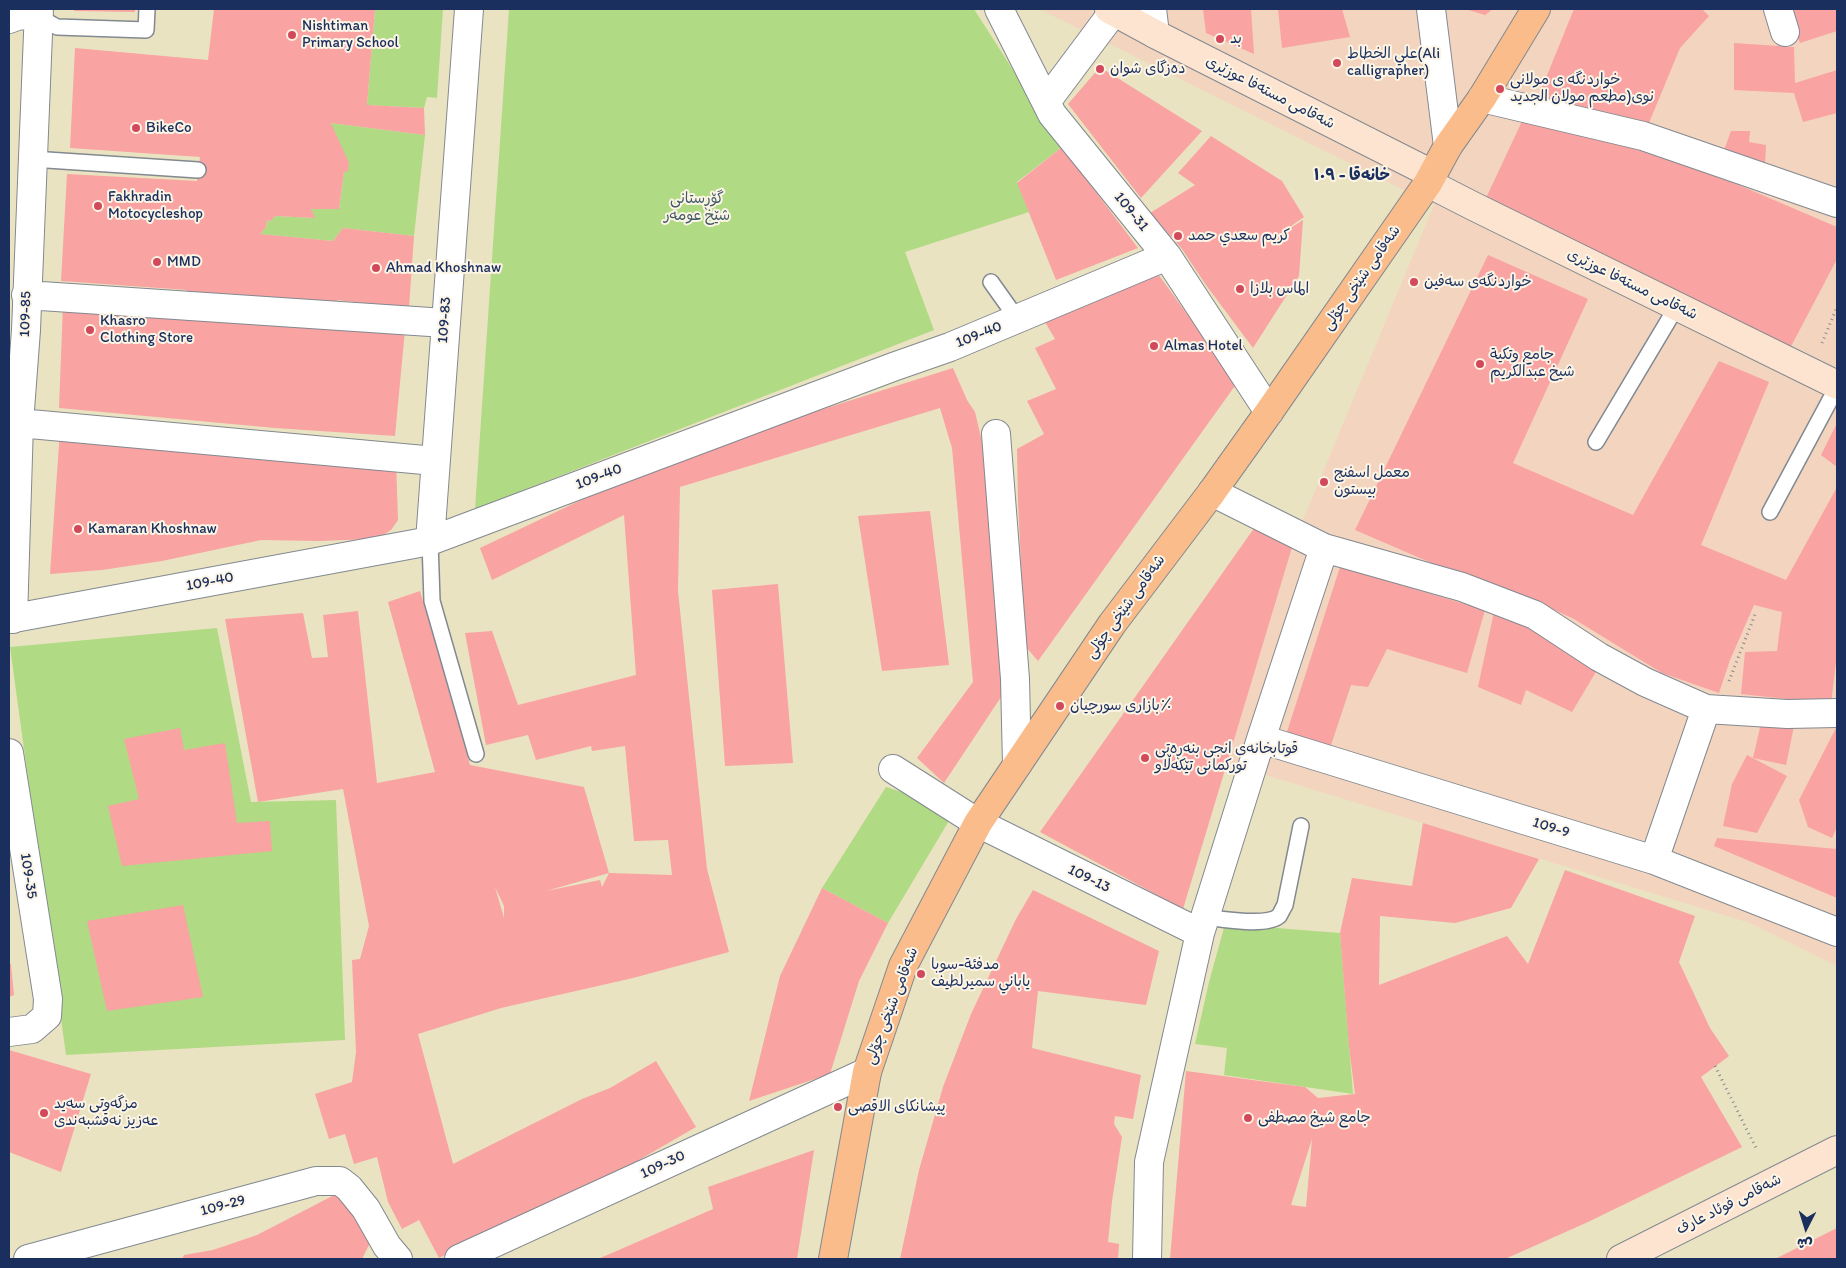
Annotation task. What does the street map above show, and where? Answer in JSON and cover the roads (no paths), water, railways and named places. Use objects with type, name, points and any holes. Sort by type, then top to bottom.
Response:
[{"type":"main road","name":"شەقامی شێخی چۆلی","points":[[833,1259],[867,1072],[903,966],[978,823],[1112,624],[1212,492],[1430,178],[1448,146],[1482,98],[1536,9]]},
{"type":"main road","name":"شەقامی مستەفا عوزێری","points":[[1111,10],[1153,22],[1430,178],[1472,206],[1837,386]]},
{"type":"main road","name":"شەقامی فوئاد عارف","points":[[1622,1259],[1837,1150]]},
{"type":"street","name":"109-83","points":[[430,541],[469,9]]},
{"type":"street","name":"109-31","points":[[999,9],[1052,114],[1167,256],[1269,412]]},
{"type":"street","points":[[1431,9],[1448,146]]},
{"type":"street","points":[[1046,102],[1111,10]]},
{"type":"street","points":[[9,19],[20,15],[39,13]]},
{"type":"street","name":"109-85","points":[[11,619],[19,423],[17,330],[26,295],[39,13]]},
{"type":"street","points":[[1482,98],[1643,136],[1837,203]]},
{"type":"street","name":"109-40","points":[[11,619],[430,541],[893,366],[950,347],[1167,256]]},
{"type":"street","points":[[26,295],[445,324]]},
{"type":"street","points":[[19,423],[435,461]]},
{"type":"street","points":[[996,434],[1015,679],[1017,765]]},
{"type":"street","points":[[1212,492],[1324,548],[1462,587],[1535,615],[1599,657],[1645,682],[1712,709],[1787,714],[1837,713]]},
{"type":"street","points":[[1147,1259],[1150,1162],[1203,925],[1261,739],[1324,548]]},
{"type":"street","points":[[1654,860],[1712,709]]},
{"type":"street","name":"109-9","points":[[1261,739],[1654,860],[1837,932]]},
{"type":"street","name":"109-35","points":[[9,753],[48,999],[47,1016],[32,1029],[9,1032]]},
{"type":"street","name":"109-13","points":[[893,769],[978,823],[1203,925]]},
{"type":"street","name":"109-30","points":[[459,1259],[867,1072]]},
{"type":"street","name":"109-29","points":[[28,1259],[316,1181],[340,1181],[349,1188],[366,1209],[388,1255]]},
{"type":"lane","points":[[39,13],[58,27],[146,30],[147,9]]},
{"type":"lane","points":[[32,159],[198,170]]},
{"type":"lane","points":[[991,282],[1018,320]]},
{"type":"lane","points":[[1596,442],[1677,306]]},
{"type":"lane","points":[[1770,512],[1837,386]]},
{"type":"lane","points":[[430,541],[432,601],[476,754]]},
{"type":"lane","points":[[1203,925],[1254,922],[1278,916],[1285,906],[1301,826]]},
{"type":"place","name":"Nishtiman Primary School","points":[[292,35]]},
{"type":"place","name":"بد","points":[[1220,39]]},
{"type":"place","name":"علي الخطاط(Ali calligrapher)","points":[[1337,63]]},
{"type":"place","name":"دەزگای شوان","points":[[1100,69]]},
{"type":"place","name":"خواردنگه ی مولانی نوی(مطعم مولان الجديد","points":[[1500,89]]},
{"type":"place","name":"BikeCo","points":[[136,128]]},
{"type":"place","name":"Fakhradin Motocycleshop","points":[[98,206]]},
{"type":"place","name":"كريم سعدي حمد","points":[[1178,236]]},
{"type":"place","name":"MMD","points":[[157,262]]},
{"type":"place","name":"Ahmad Khoshnaw","points":[[376,268]]},
{"type":"place","name":"خواردنگەی سەفین","points":[[1414,282]]},
{"type":"place","name":"الماس بلازا","points":[[1240,289]]},
{"type":"place","name":"Khasro Clothing Store","points":[[90,330]]},
{"type":"place","name":"Almas Hotel","points":[[1154,346]]},
{"type":"place","name":"جامع وتكية شيخ عبدالكريم","points":[[1480,364]]},
{"type":"place","name":"معمل اسفنج بيستون","points":[[1324,482]]},
{"type":"place","name":"Kamaran Khoshnaw","points":[[78,529]]},
{"type":"place","name":"بازاری سورچیان٪","points":[[1060,706]]},
{"type":"place","name":"قوتابخانەی انجی بنەڕەتی تورکمانی تێکەڵاو","points":[[1145,758]]},
{"type":"place","name":"مدفئة-سوبا ياباني سميرلطيف","points":[[921,974]]},
{"type":"place","name":"پيشانكاى الاقصى","points":[[838,1107]]},
{"type":"place","name":"مزگەوتی سەید عەزیز نەقشبەندی","points":[[44,1113]]},
{"type":"place","name":"جامع شيخ مصطفى","points":[[1248,1118]]},
{"type":"district","name":"خانەقا - ١٠٩","points":[[1352,176]]},
{"type":"park label","name":"گۆڕستانی شێخ عومەر","points":[[697,208]]}]
